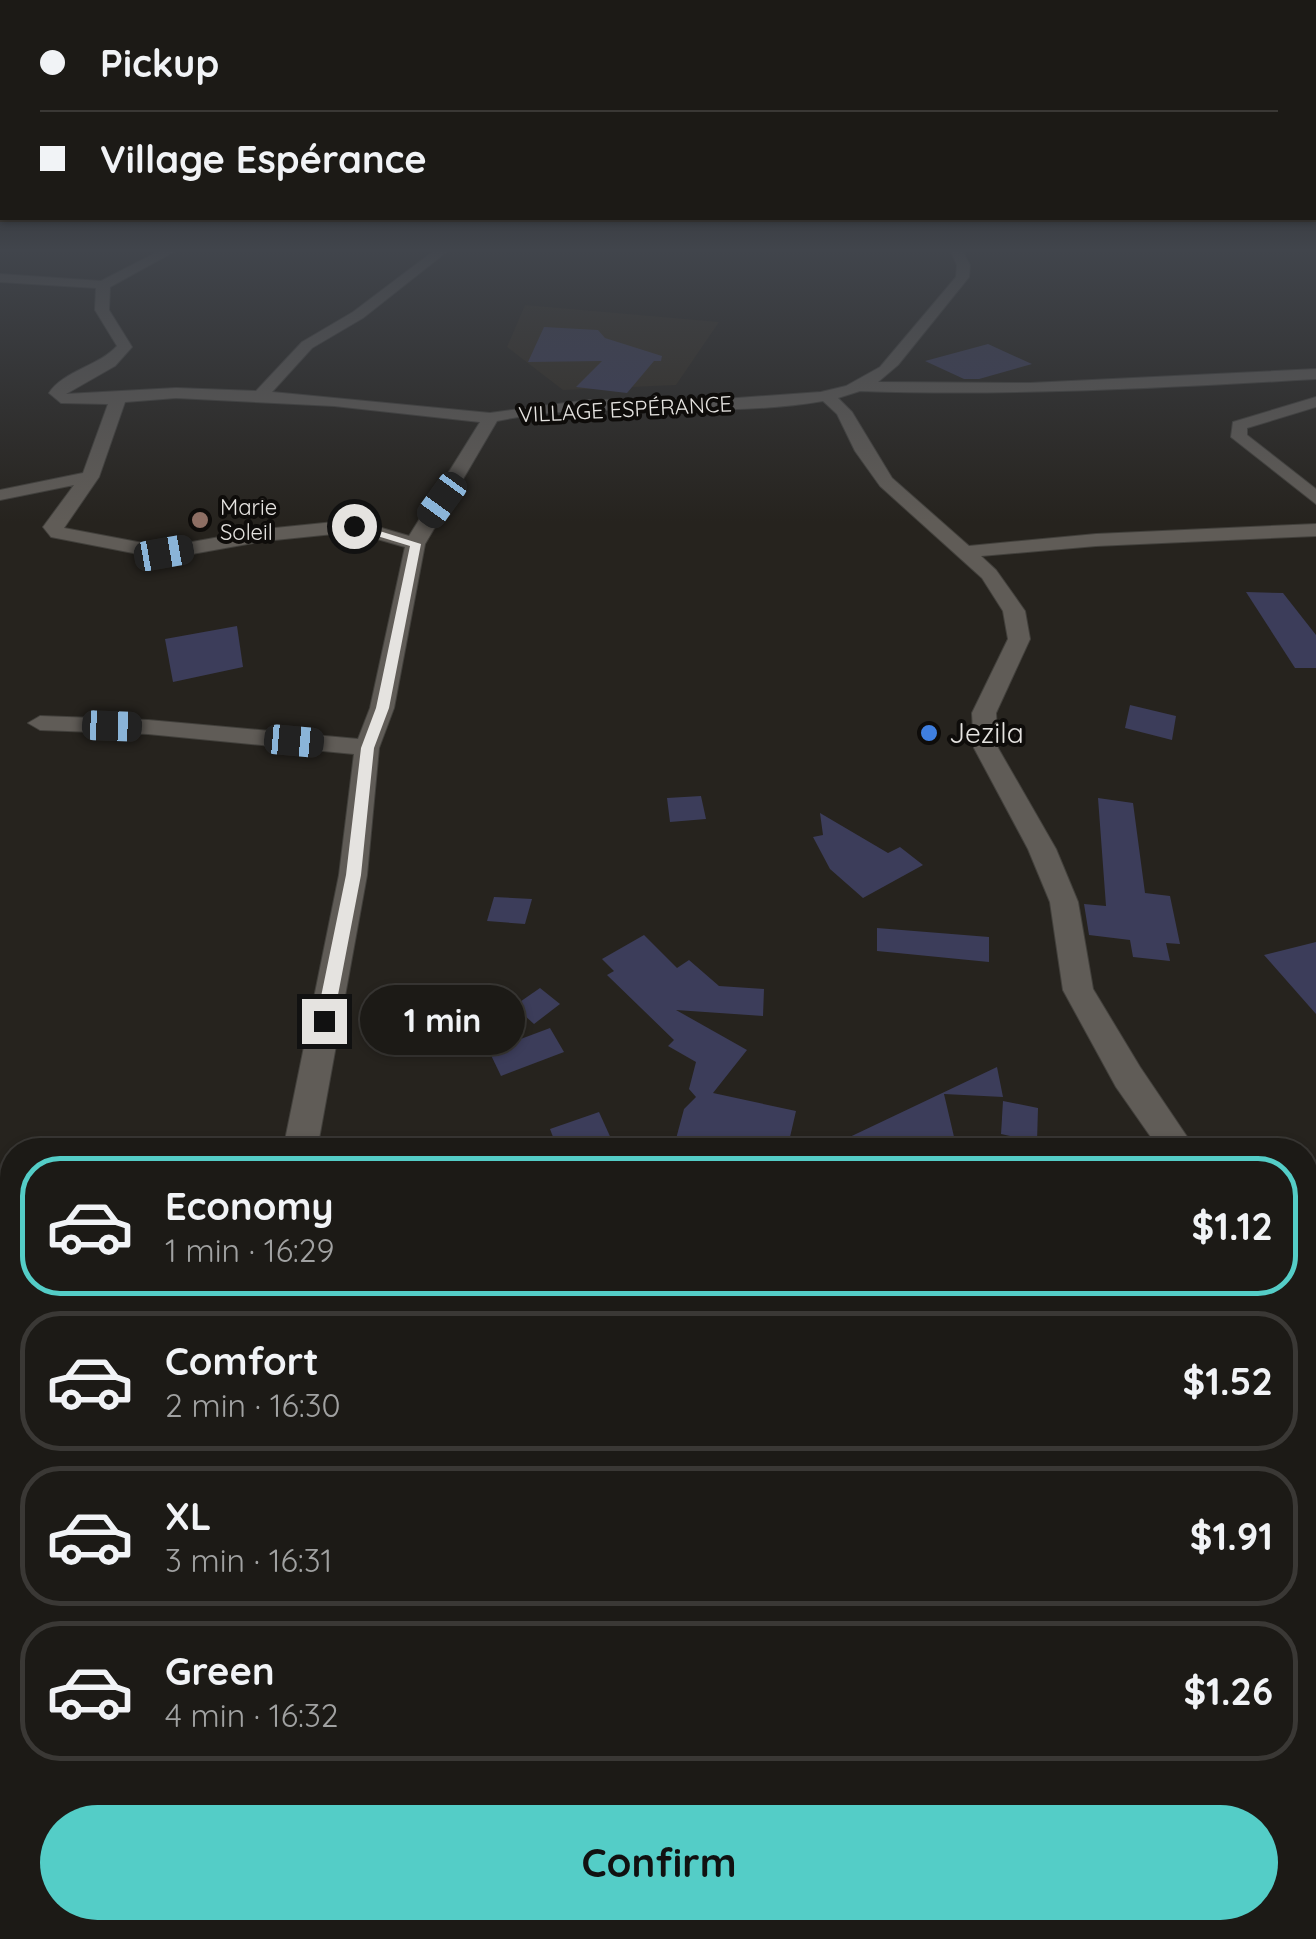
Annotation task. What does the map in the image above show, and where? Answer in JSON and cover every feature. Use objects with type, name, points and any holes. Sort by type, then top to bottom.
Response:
[{"type":"street","points":[[120,340],[124,348],[110,363],[57,393],[71,400],[168,392],[261,395],[372,402],[490,418]]},
{"type":"street","points":[[261,395],[315,340]]},
{"type":"street","name":"VILLAGE ESPÉRANCE","points":[[302,1138],[353,875],[367,748],[382,708],[416,544],[422,527],[480,446],[490,418],[540,408],[692,406],[829,398],[883,373],[896,361],[908,340]]},
{"type":"street","points":[[856,386],[1034,389],[1316,374]]},
{"type":"street","points":[[119,396],[90,477],[54,527],[58,533],[164,553],[265,535],[354,526],[416,544]]},
{"type":"street","points":[[829,398],[844,412],[886,482],[988,574],[1014,611],[1019,640],[984,714],[986,748],[1042,849],[1064,902],[1078,990],[1128,1077],[1171,1138]]},
{"type":"street","points":[[1316,402],[1239,426],[1239,437],[1316,498]]},
{"type":"street","points":[[0,495],[90,477]]},
{"type":"street","points":[[965,552],[1042,542],[1170,540],[1316,530]]},
{"type":"street","points":[[40,723],[148,728],[367,748]]},
{"type":"shaded area","points":[[510,340],[706,340],[676,385],[563,390],[507,347]]},
{"type":"building","points":[[538,340],[613,340],[662,356],[627,393],[576,387],[602,361],[528,362]]},
{"type":"building","points":[[988,344],[1032,364],[979,379],[964,379],[925,361]]},
{"type":"building","points":[[1246,592],[1283,593],[1316,635],[1316,668],[1295,668]]},
{"type":"building","points":[[237,626],[243,667],[173,682],[165,639]]},
{"type":"building","points":[[1130,705],[1176,716],[1172,740],[1125,728]]},
{"type":"building","points":[[701,796],[706,819],[670,822],[667,798]]},
{"type":"building","points":[[1098,798],[1133,803],[1145,893],[1170,896],[1180,944],[1166,943],[1170,961],[1133,957],[1130,940],[1089,935],[1084,904],[1106,906]]},
{"type":"building","points":[[820,813],[888,853],[900,847],[923,865],[863,898],[830,869],[813,837],[823,835]]},
{"type":"building","points":[[494,897],[532,899],[525,924],[487,921]]},
{"type":"building","points":[[877,928],[989,937],[989,962],[877,951]]},
{"type":"building","points":[[644,935],[677,968],[689,960],[719,986],[764,989],[763,1016],[676,1010],[747,1050],[713,1093],[796,1111],[790,1138],[676,1138],[684,1109],[696,1097],[689,1089],[696,1062],[668,1046],[674,1040],[607,975],[614,971],[602,959]]},
{"type":"building","points":[[1316,942],[1316,1014],[1264,955]]},
{"type":"building","points":[[540,988],[560,1004],[534,1024],[514,1006]]},
{"type":"building","points":[[550,1028],[564,1052],[501,1076],[489,1051]]},
{"type":"building","points":[[997,1067],[1003,1097],[944,1094],[954,1138],[848,1138]]},
{"type":"building","points":[[1003,1101],[1038,1108],[1037,1138],[1001,1134]]},
{"type":"building","points":[[599,1112],[611,1138],[553,1138],[550,1129]]},
{"type":"place","name":"Marie Soleil","points":[[200,520]]},
{"type":"place","name":"Jezila","points":[[929,733]]},
{"type":"route","points":[[324,1021],[353,875],[367,748],[382,708],[416,544],[354,526]]}]
